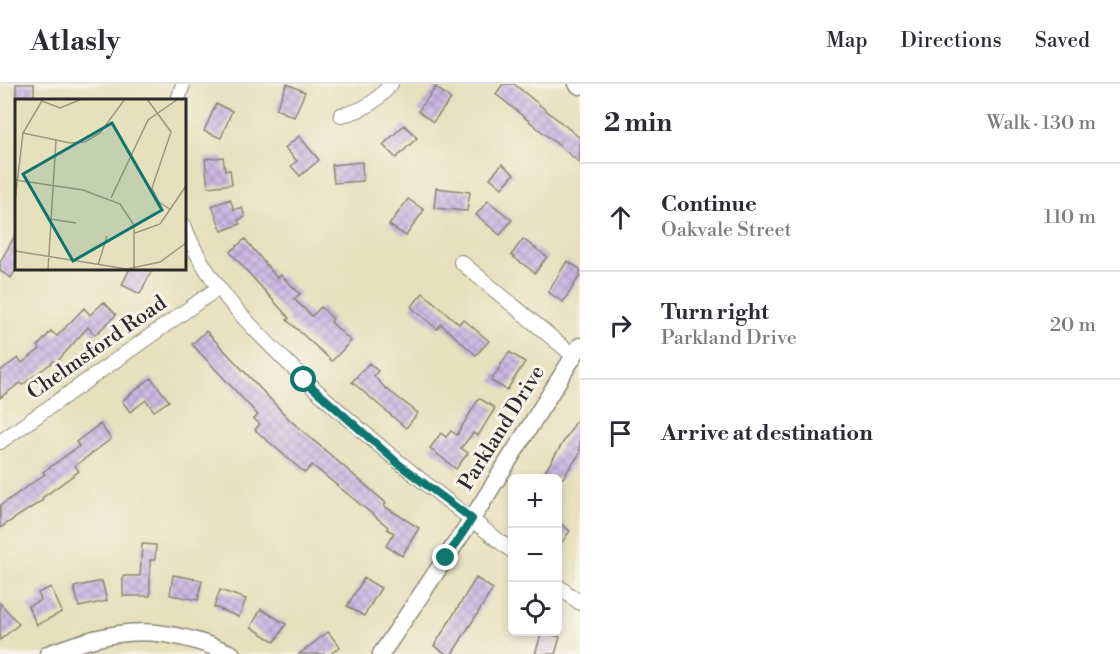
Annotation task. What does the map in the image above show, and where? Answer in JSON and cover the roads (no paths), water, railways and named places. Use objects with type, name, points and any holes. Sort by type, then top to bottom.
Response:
[{"type":"street","points":[[178,99],[183,84]]},
{"type":"street","points":[[341,115],[358,112],[378,100],[392,84]]},
{"type":"street","points":[[186,229],[218,288],[263,339],[332,406],[401,466],[508,547]]},
{"type":"street","points":[[461,262],[577,351]]},
{"type":"street","name":"Chelmsford Road","points":[[0,442],[218,288]]},
{"type":"street","name":"Parkland Drive","points":[[381,654],[472,519],[577,351]]},
{"type":"street","points":[[562,589],[580,603]]},
{"type":"street","points":[[48,654],[86,640],[129,631],[183,636],[232,654]]}]
